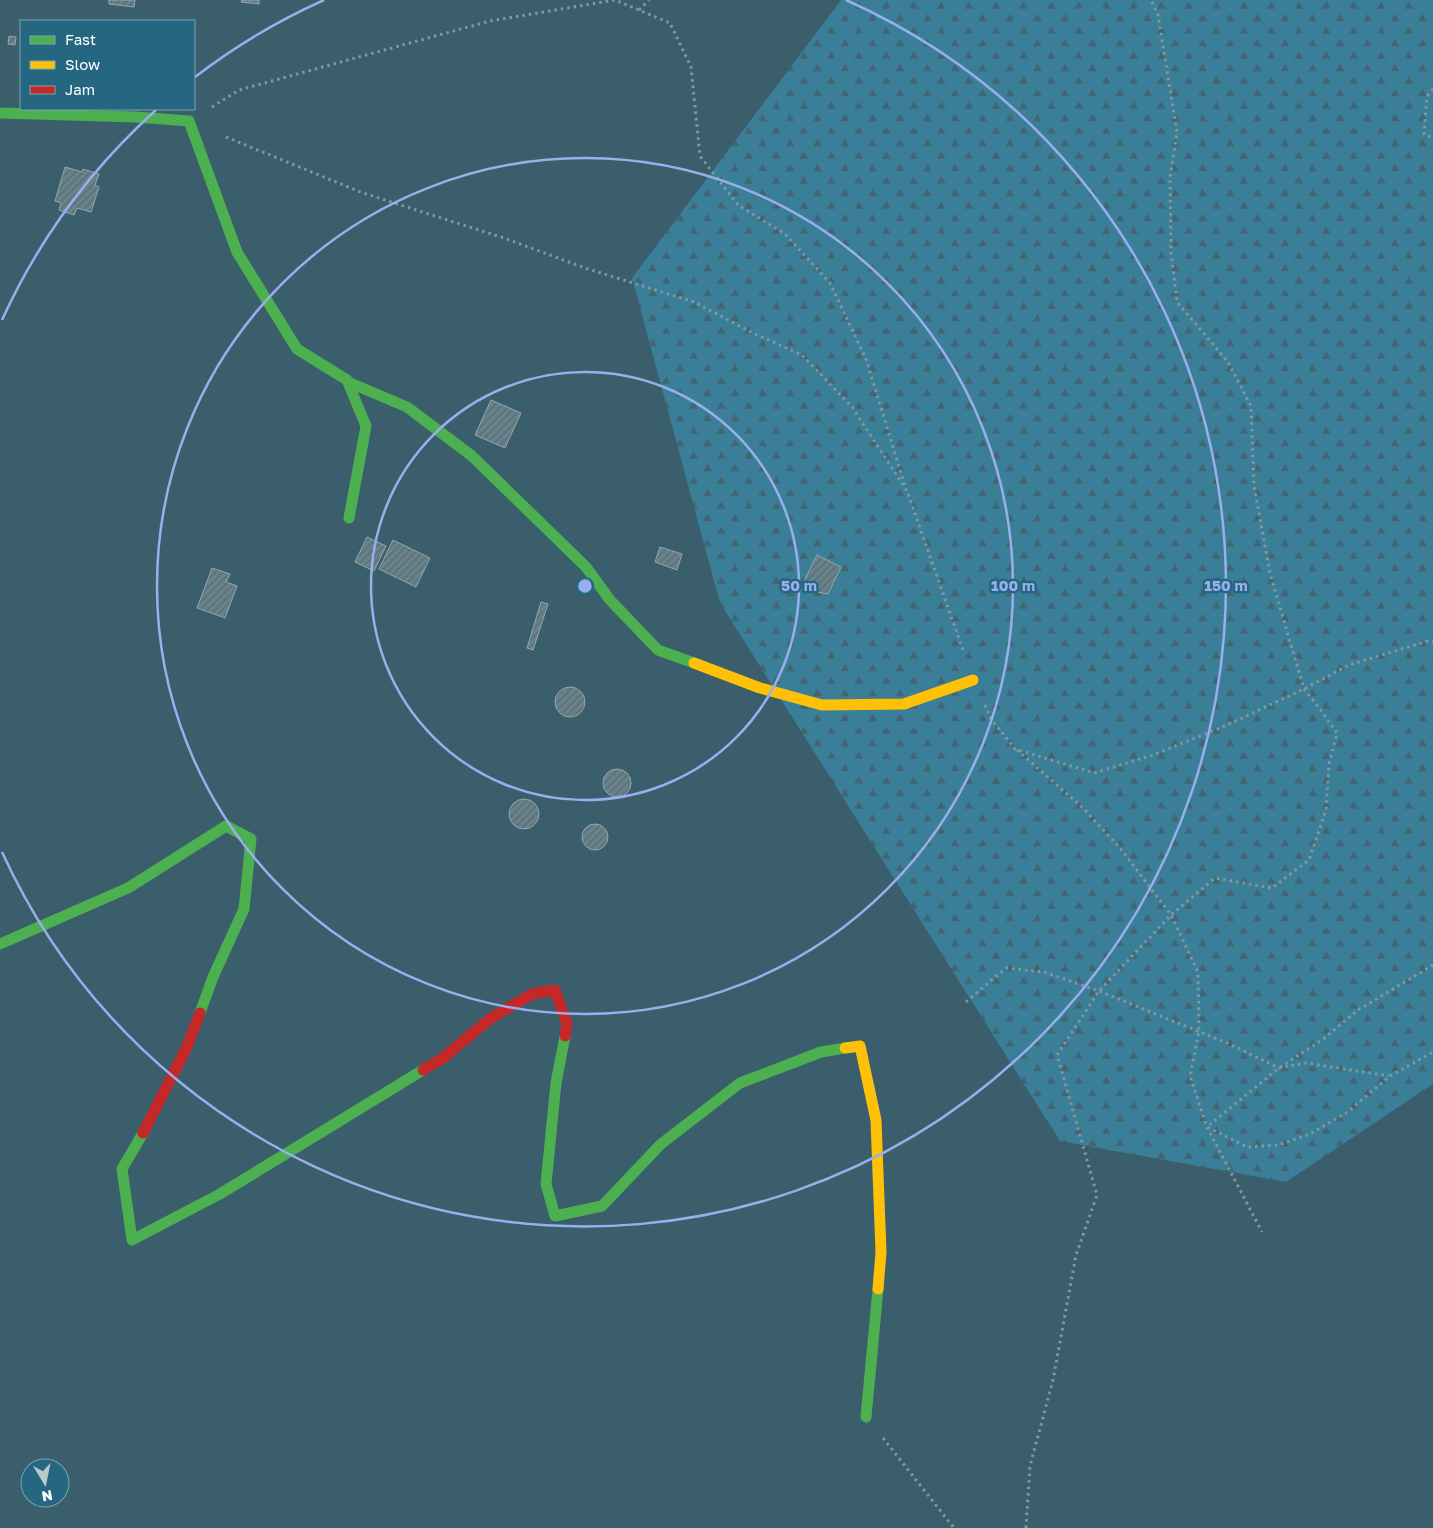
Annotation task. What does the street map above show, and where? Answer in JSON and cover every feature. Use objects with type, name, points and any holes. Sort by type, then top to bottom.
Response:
[{"type":"street","points":[[0,113],[136,117],[189,121],[236,252],[297,350],[348,382],[407,407],[472,456],[586,567],[610,600],[658,650],[760,688],[822,705],[904,704],[973,680]]},
{"type":"street","points":[[348,382],[366,426],[349,518]]},
{"type":"street","points":[[0,944],[128,888],[226,826],[251,839],[244,909],[213,977],[186,1047],[150,1122],[122,1170],[132,1240],[220,1194],[443,1058],[491,1018],[532,994],[555,990],[567,1024],[556,1083],[552,1142],[546,1184],[555,1216],[602,1206],[661,1144],[740,1083],[821,1052],[860,1046],[876,1120],[881,1252],[866,1417]]},
{"type":"path","points":[[189,121],[239,90],[490,21],[615,0],[670,23],[691,67],[700,156],[738,204],[785,234],[830,283],[866,359],[907,491],[973,680],[992,719],[1015,748],[1083,808],[1120,848],[1171,915],[1198,972],[1199,1031],[1190,1076],[1207,1127],[1262,1232]]},
{"type":"path","points":[[639,10],[648,0]]},
{"type":"path","points":[[1026,1528],[1030,1466],[1053,1380],[1076,1255],[1097,1194],[1057,1055],[1099,991],[1171,915],[1215,878],[1272,888],[1309,860],[1326,810],[1328,764],[1337,733],[1304,689],[1270,573],[1254,486],[1251,406],[1228,362],[1177,302],[1171,252],[1170,177],[1177,132],[1158,15],[1151,0]]},
{"type":"path","points":[[1433,89],[1427,96],[1424,134],[1433,138]]},
{"type":"path","points":[[221,135],[363,193],[504,238],[585,268],[694,302],[802,356],[852,406],[907,491]]},
{"type":"path","points":[[1015,748],[1094,773],[1153,755],[1225,726],[1304,689],[1349,665],[1428,641],[1433,642]]},
{"type":"path","points":[[1207,1127],[1279,1068],[1322,1040],[1358,1010],[1433,964]]},
{"type":"path","points":[[966,1002],[1006,968],[1044,972],[1099,991],[1199,1031],[1279,1068],[1306,1064],[1390,1076]]},
{"type":"path","points":[[1207,1127],[1247,1147],[1278,1145],[1310,1134],[1346,1114],[1390,1076],[1433,1052]]},
{"type":"path","points":[[866,1417],[954,1528]]},
{"type":"green space","points":[[841,0],[1433,0],[1433,1084],[1286,1182],[1060,1141],[720,603],[632,278]]},
{"type":"building","points":[[109,0],[135,0],[134,7],[109,4]]},
{"type":"building","points":[[242,0],[259,0],[259,4],[241,2]]},
{"type":"building","points":[[9,36],[16,37],[15,45],[8,44]]},
{"type":"building","points":[[65,167],[82,172],[83,169],[99,174],[95,185],[99,187],[91,212],[77,208],[74,215],[59,210],[61,203],[55,201]]},
{"type":"building","points":[[491,400],[521,413],[505,448],[475,435]]},
{"type":"building","points":[[367,537],[386,546],[374,571],[355,562]]},
{"type":"building","points":[[393,540],[430,558],[416,587],[379,569]]},
{"type":"building","points":[[660,547],[682,554],[677,570],[655,562]]},
{"type":"building","points":[[817,555],[841,567],[828,594],[800,589]]},
{"type":"building","points":[[212,568],[230,574],[226,582],[237,586],[225,618],[197,608]]},
{"type":"building","points":[[541,602],[548,604],[533,650],[527,648]]},
{"type":"building","points":[[570,687],[576,688],[584,696],[584,708],[576,716],[570,717],[564,716],[556,708],[555,702],[556,696],[564,688]]},
{"type":"building","points":[[617,769],[627,773],[631,783],[627,793],[617,797],[607,793],[603,783],[607,773]]},
{"type":"building","points":[[524,799],[534,804],[539,814],[534,824],[524,829],[514,824],[509,814],[514,804]]},
{"type":"building","points":[[595,824],[604,828],[608,837],[604,846],[595,850],[586,846],[582,837],[586,828]]},
{"type":"traffic: fast","points":[[0,113],[136,117],[189,121],[237,252],[297,349],[347,380],[366,426],[349,518]]},
{"type":"traffic: fast","points":[[348,382],[407,407],[472,456],[586,567],[610,600],[658,650],[694,663]]},
{"type":"traffic: fast","points":[[0,944],[128,888],[226,826],[251,839],[244,909],[213,977],[200,1013]]},
{"type":"traffic: fast","points":[[565,1036],[556,1083],[546,1184],[555,1216],[602,1206],[661,1144],[740,1083],[821,1052],[845,1048]]},
{"type":"traffic: fast","points":[[143,1133],[122,1169],[132,1240],[220,1194],[423,1070]]},
{"type":"traffic: fast","points":[[866,1417],[878,1289]]},
{"type":"traffic: slow","points":[[694,663],[760,688],[822,705],[904,704],[973,680]]},
{"type":"traffic: slow","points":[[845,1048],[860,1046],[876,1120],[881,1252],[878,1289]]},
{"type":"traffic: jam","points":[[423,1070],[443,1058],[491,1018],[532,994],[555,990],[567,1024],[565,1036]]},
{"type":"traffic: jam","points":[[143,1133],[187,1047],[200,1013]]}]
